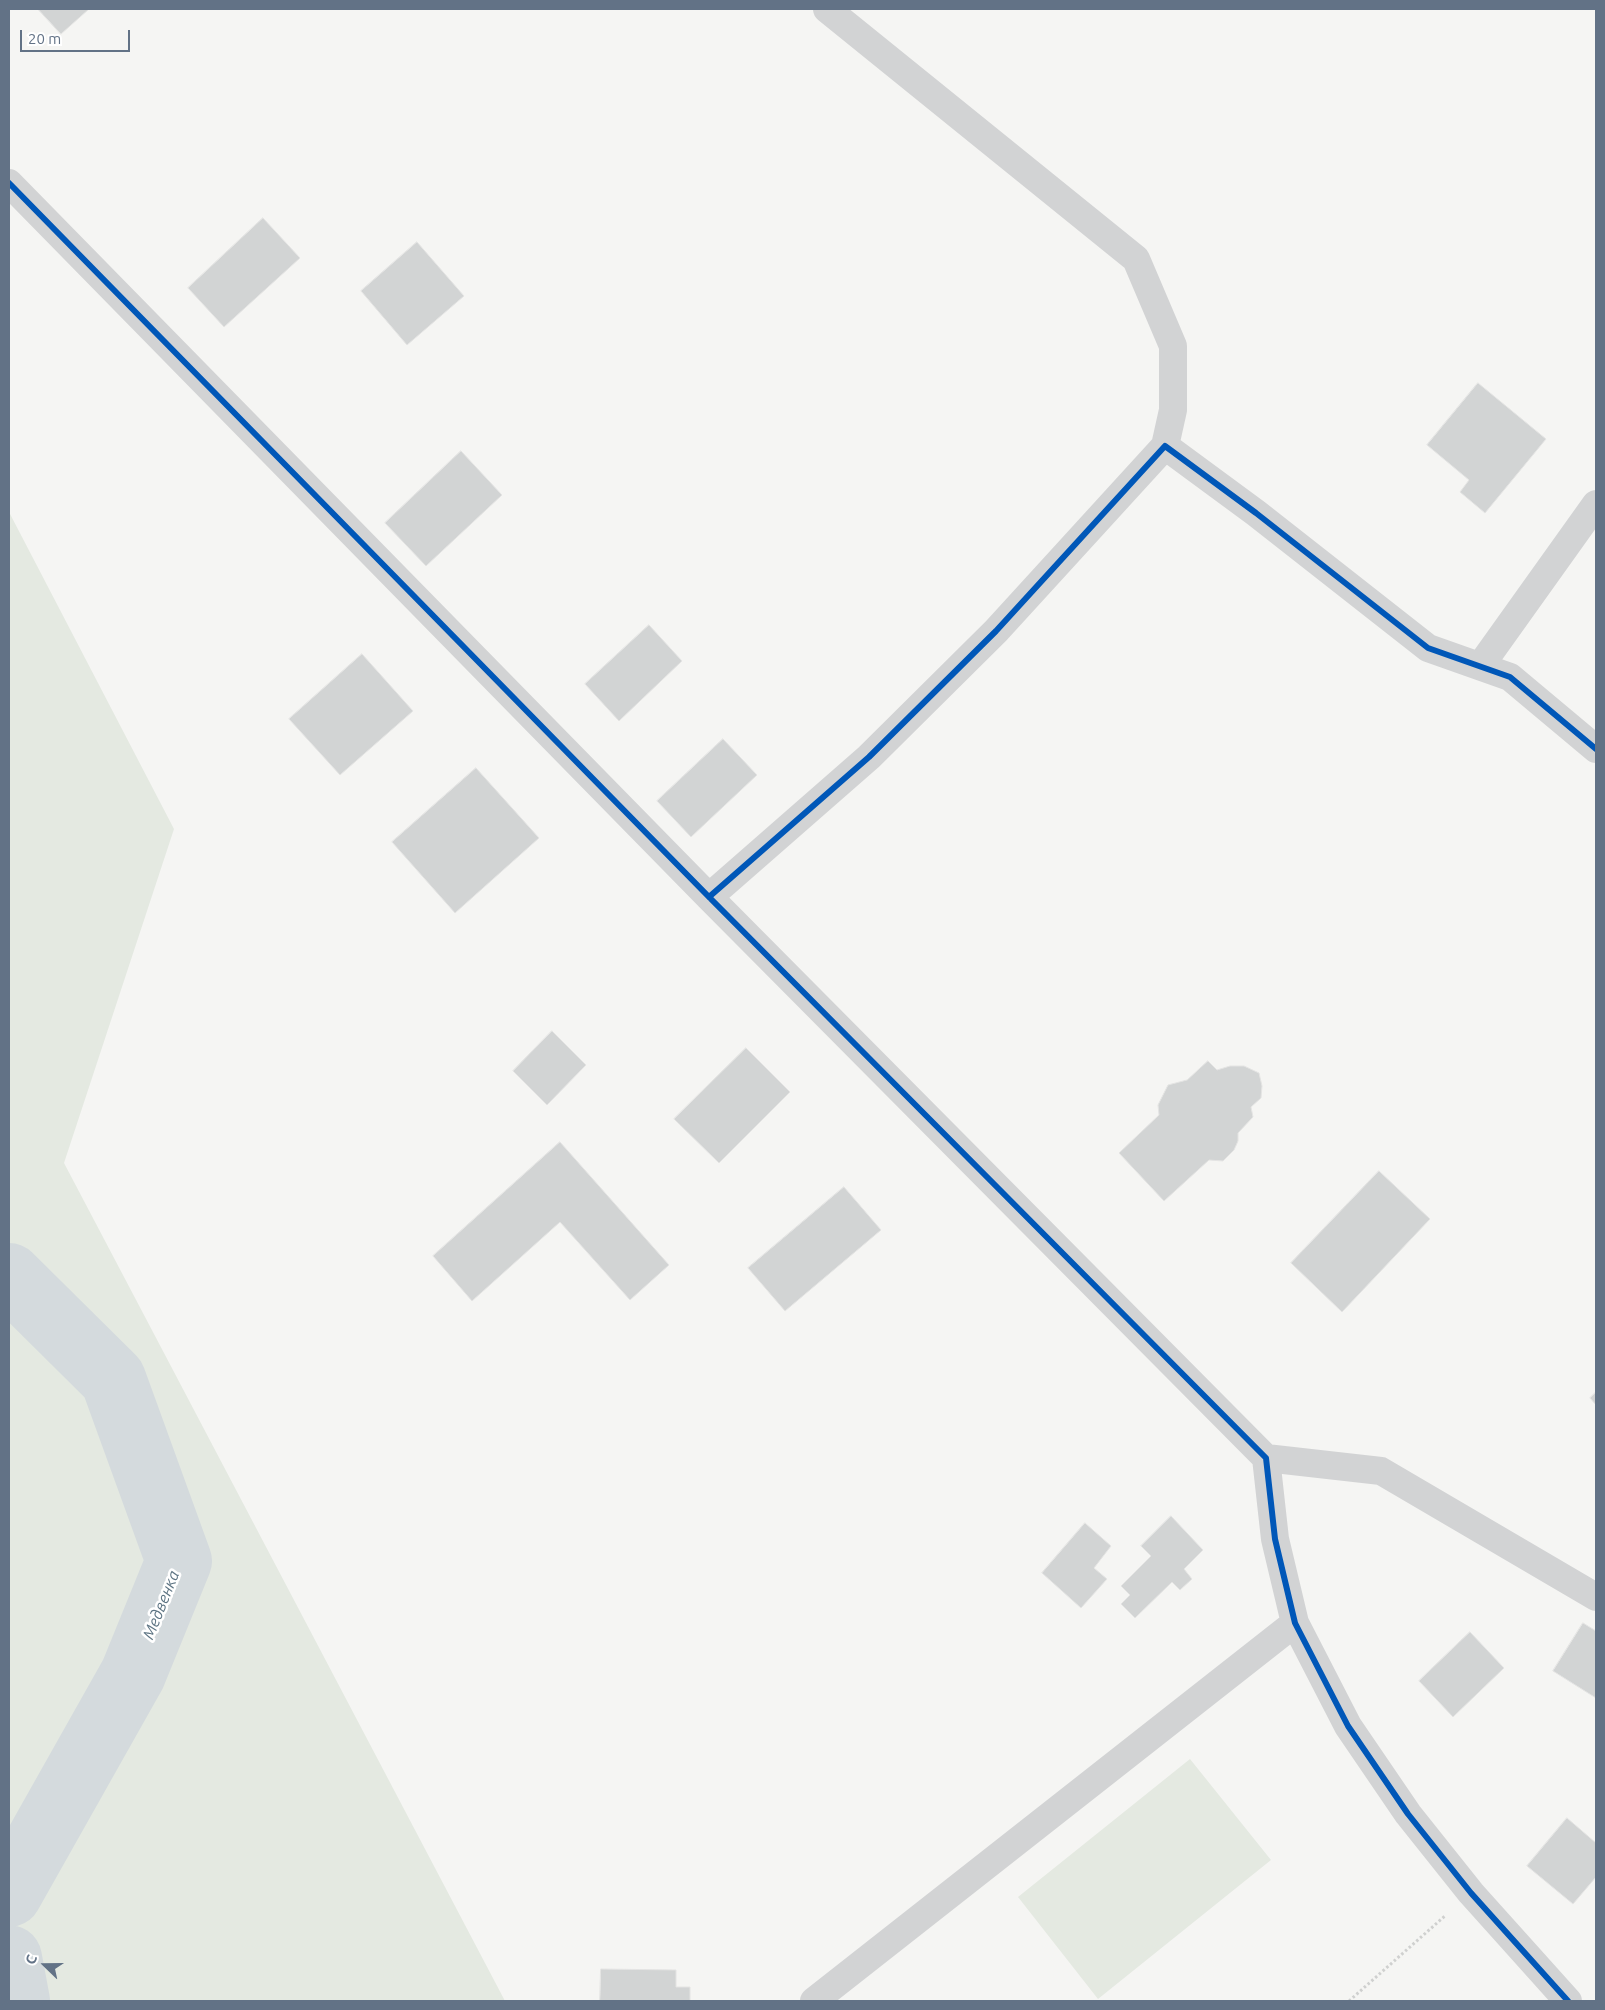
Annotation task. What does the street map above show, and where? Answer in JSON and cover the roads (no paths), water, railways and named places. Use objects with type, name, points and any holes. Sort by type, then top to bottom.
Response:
[{"type":"street","points":[[708,897],[876,750],[996,631],[1165,446],[1173,410],[1173,346],[1136,259],[827,9]]},
{"type":"street","points":[[9,183],[708,897],[1266,1458],[1275,1539],[1295,1623],[1348,1726],[1408,1814],[1471,1893],[1568,2001]]},
{"type":"street","points":[[1165,446],[1256,513],[1428,648],[1481,665],[1510,677],[1596,749]]},
{"type":"street","points":[[1481,665],[1596,504]]},
{"type":"street","points":[[1266,1458],[1381,1471],[1596,1597]]},
{"type":"street","points":[[814,2001],[1295,1623]]},
{"type":"waterway","name":"Медвенка","points":[[9,1276],[113,1379],[179,1561],[133,1674],[9,1894]]},
{"type":"waterway","name":"Медвенка","points":[[9,1958],[17,2001]]}]
